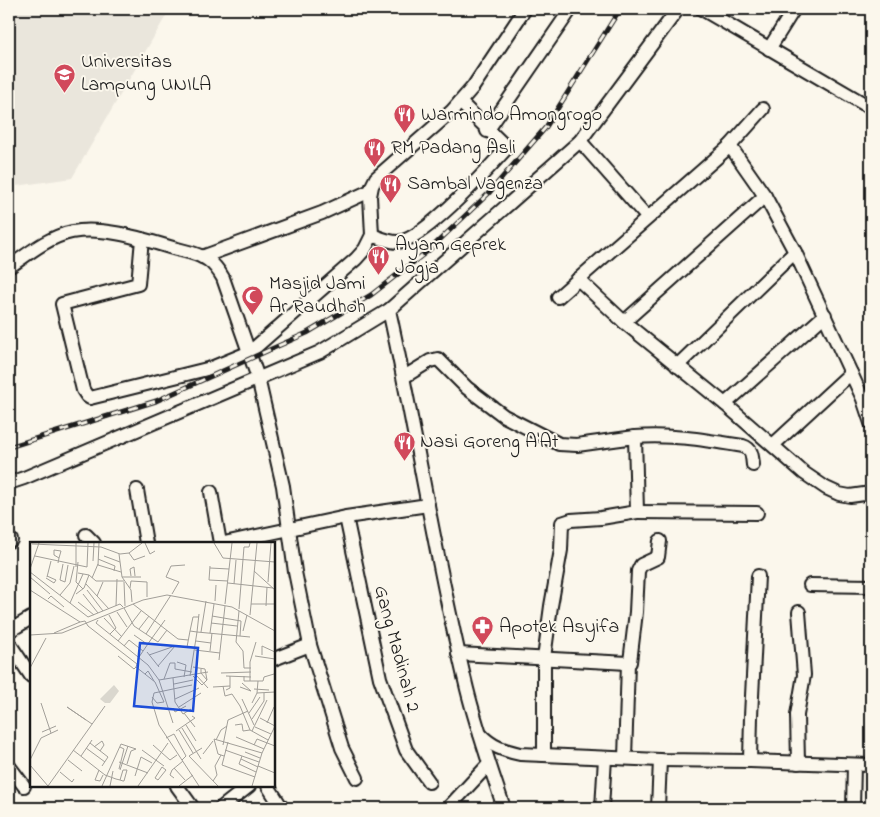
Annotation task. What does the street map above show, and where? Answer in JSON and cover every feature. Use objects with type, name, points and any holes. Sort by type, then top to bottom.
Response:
[{"type":"street","points":[[142,239],[138,284],[62,304],[83,390],[90,398],[192,373],[229,362],[250,352],[356,259],[365,249],[372,236],[370,191],[376,178],[460,102],[473,87],[525,9]]},
{"type":"street","points":[[487,130],[571,9]]},
{"type":"street","points":[[9,483],[75,457],[320,352],[389,310],[580,141],[678,9]]},
{"type":"street","points":[[702,9],[769,49],[870,104]]},
{"type":"street","points":[[769,49],[794,9]]},
{"type":"street","points":[[372,236],[398,242],[420,231],[464,194],[505,150],[506,147],[460,102]]},
{"type":"street","points":[[558,297],[730,146],[763,110]]},
{"type":"street","points":[[580,141],[647,217]]},
{"type":"street","points":[[730,146],[765,196],[796,252],[851,373],[871,423]]},
{"type":"street","points":[[202,257],[322,213],[370,191]]},
{"type":"street","points":[[624,322],[765,196]]},
{"type":"street","points":[[9,267],[48,240],[70,232],[94,231],[123,234],[202,257],[213,264],[223,278],[258,378],[283,486],[295,572],[310,645],[342,748],[357,778]]},
{"type":"street","points":[[678,366],[796,252]]},
{"type":"street","points":[[578,279],[624,322],[725,404],[804,473],[826,488],[839,494],[850,496],[871,493]]},
{"type":"street","points":[[389,310],[404,377],[458,654],[478,732],[504,808]]},
{"type":"street","points":[[725,404],[825,315]]},
{"type":"street","points":[[404,377],[438,358],[467,388],[504,416],[559,444],[577,445],[657,435],[676,436],[748,448],[751,451],[752,464]]},
{"type":"street","points":[[773,445],[851,373]]},
{"type":"street","points":[[635,437],[637,512]]},
{"type":"street","points":[[138,490],[146,542]]},
{"type":"street","points":[[211,492],[222,542]]},
{"type":"street","points":[[227,542],[346,517],[428,505]]},
{"type":"street","points":[[544,755],[544,658],[561,550],[562,523],[571,520],[601,518],[637,512],[757,513]]},
{"type":"street","name":"Gang Madinah 2","points":[[346,517],[380,678],[406,750],[429,782]]},
{"type":"street","points":[[625,758],[628,663],[636,612],[638,571],[641,565],[658,557],[660,541]]},
{"type":"street","points":[[750,761],[750,716],[758,576]]},
{"type":"street","points":[[810,585],[871,586]]},
{"type":"street","points":[[798,763],[797,716],[804,675],[800,612]]},
{"type":"street","points":[[9,631],[30,619]]},
{"type":"street","points":[[9,643],[30,674]]},
{"type":"street","points":[[275,659],[310,645]]},
{"type":"street","points":[[458,654],[628,663]]},
{"type":"street","points":[[478,732],[488,743],[499,749],[520,754],[660,760],[871,765]]},
{"type":"street","points":[[602,808],[605,758]]},
{"type":"street","points":[[658,808],[660,760]]},
{"type":"street","points":[[448,808],[490,764]]},
{"type":"street","points":[[853,808],[854,765]]},
{"type":"street","points":[[9,766],[24,786]]},
{"type":"street","points":[[178,787],[193,808]]},
{"type":"street","points":[[221,808],[248,787]]},
{"type":"street","points":[[269,787],[282,808]]},
{"type":"shaded area","name":"Universitas Lampung UNILA","points":[[9,9],[170,9],[72,178],[9,187]]},
{"type":"railway","points":[[9,447],[156,401],[307,333],[371,295],[429,250],[488,194],[546,127],[620,9]]},
{"type":"place","name":"Universitas Lampung UNILA","points":[[65,93]]},
{"type":"place","name":"Warmindo Amongrogo","points":[[405,134]]},
{"type":"place","name":"RM Padang Asli","points":[[375,167]]},
{"type":"place","name":"Sambal Vagenza","points":[[391,203]]},
{"type":"place","name":"Ayam Geprek Jogja","points":[[379,275]]},
{"type":"place","name":"Masjid Jami Ar Raudhoh","points":[[253,315]]},
{"type":"place","name":"Nasi Goreng A'At","points":[[404,461]]},
{"type":"place","name":"Apotek Asyifa","points":[[483,646]]}]
